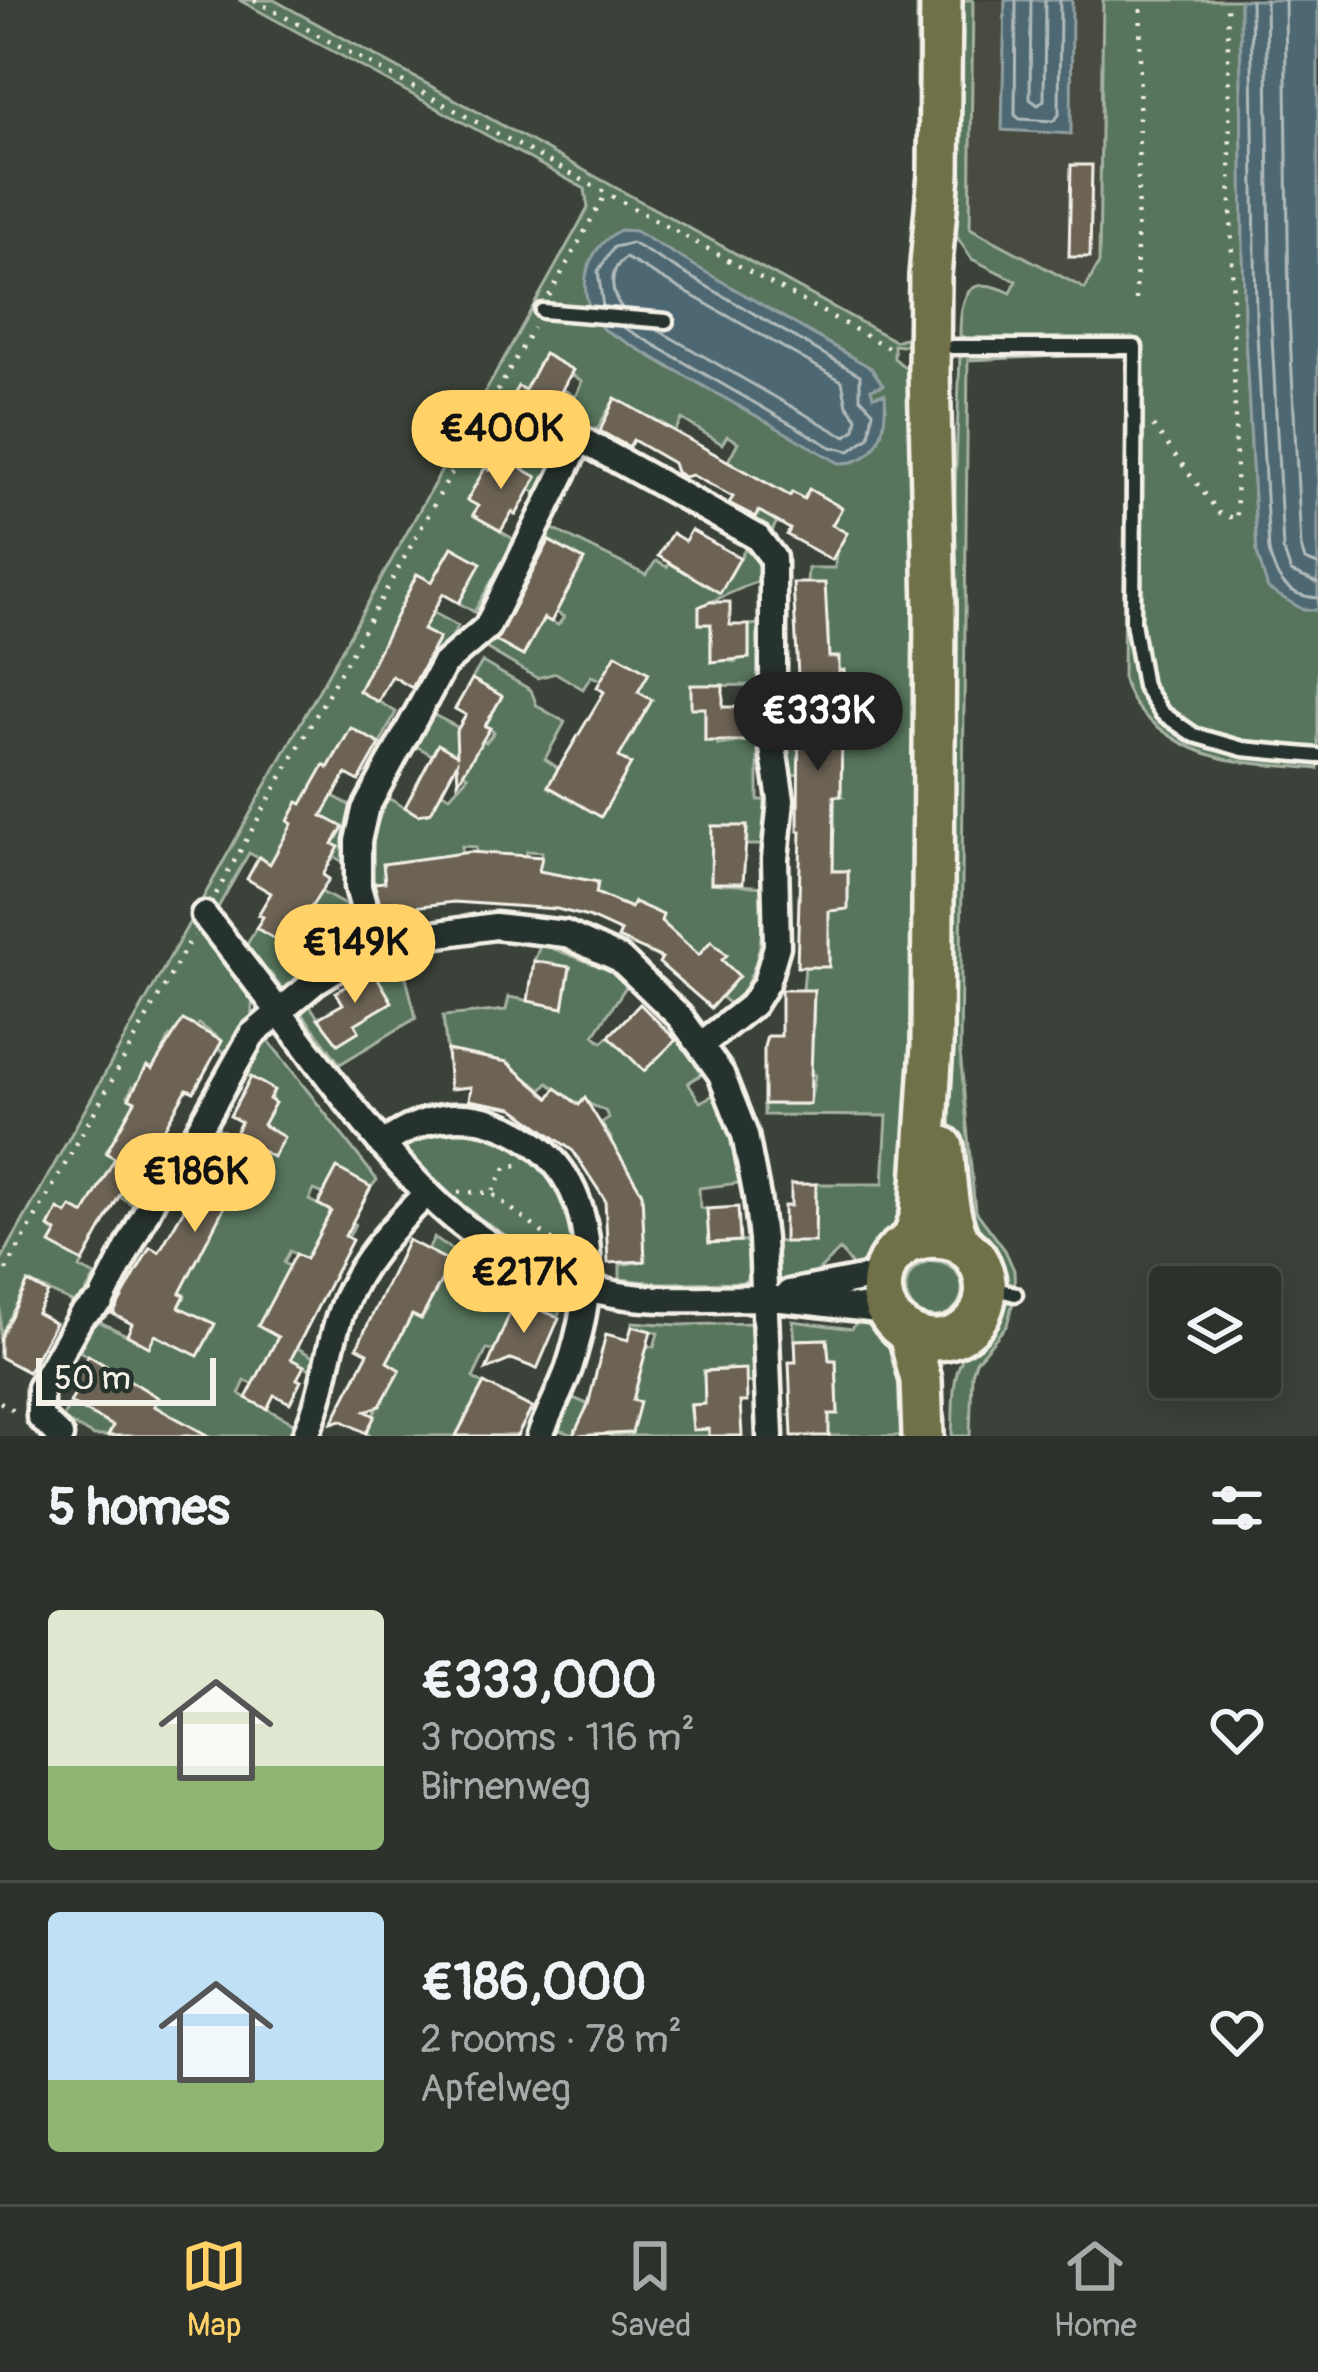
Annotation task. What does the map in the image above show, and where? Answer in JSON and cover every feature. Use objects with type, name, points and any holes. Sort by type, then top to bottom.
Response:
[{"type":"main road","points":[[923,1436],[920,1381],[892,1307],[889,1260],[914,1239],[920,1215],[932,1046],[935,608],[949,485],[940,359],[949,255],[939,174],[941,0]]},
{"type":"main road","points":[[932,1046],[948,1198],[959,1242]]},
{"type":"main road","points":[[892,1307],[941,1340],[956,1336],[975,1321],[1001,1290],[959,1242],[944,1237],[914,1239]]},
{"type":"main road","points":[[945,1436],[948,1359],[956,1336]]},
{"type":"street","points":[[375,949],[358,887],[358,842],[365,810],[444,664],[487,627],[580,440],[757,537],[773,558],[773,748],[781,800],[775,870],[777,946],[766,983],[753,1004],[702,1044]]},
{"type":"street","points":[[204,915],[382,1145],[465,1229],[506,1256],[585,1288],[656,1300],[763,1298],[892,1307]]},
{"type":"street","points":[[59,1436],[35,1427],[40,1388],[81,1316],[101,1301],[165,1175],[197,1133],[252,1035],[316,981],[375,949],[433,933],[495,926],[565,934],[634,969],[702,1044],[730,1092],[745,1135],[762,1239],[770,1436]]},
{"type":"street","points":[[382,1145],[420,1122],[448,1117],[489,1121],[523,1137],[560,1169],[577,1197],[589,1250],[585,1288],[570,1364],[540,1436]]},
{"type":"street","points":[[305,1436],[325,1386],[348,1294],[371,1255],[437,1196]]},
{"type":"street","points":[[763,1298],[892,1307]]},
{"type":"lane","points":[[542,311],[666,321]]},
{"type":"lane","points":[[940,359],[1135,346],[1133,622],[1140,673],[1150,699],[1175,724],[1211,741],[1318,756]]},
{"type":"path","points":[[254,0],[606,193],[940,359]]},
{"type":"path","points":[[1136,300],[1142,0]]},
{"type":"path","points":[[1135,404],[1220,514],[1237,519],[1227,0]]},
{"type":"path","points":[[0,1281],[606,193]]},
{"type":"path","points":[[491,399],[573,452]]},
{"type":"path","points":[[491,1193],[507,1166],[535,1169]]},
{"type":"path","points":[[437,1196],[469,1190],[491,1193],[556,1244]]},
{"type":"path","points":[[559,1232],[556,1244],[562,1266]]},
{"type":"shaded area","points":[[973,0],[1103,0],[1099,264],[1085,290],[969,228]]},
{"type":"green space","points":[[239,0],[274,0],[895,341],[913,335],[917,0],[928,0],[921,337],[894,345],[894,358],[918,379],[912,1219],[868,1264],[855,1269],[840,1250],[814,1275],[782,1281],[773,1275],[772,1242],[815,1241],[816,1184],[883,1184],[887,1116],[764,1115],[764,1104],[810,1104],[815,1075],[788,1036],[813,1036],[814,991],[803,990],[805,967],[829,966],[829,924],[816,911],[841,910],[842,892],[848,892],[848,871],[833,871],[833,857],[803,831],[834,831],[834,796],[841,796],[809,774],[788,775],[788,747],[799,748],[799,763],[816,706],[844,681],[844,671],[828,657],[828,625],[807,583],[808,568],[835,568],[836,552],[846,533],[832,525],[841,508],[809,490],[804,499],[792,493],[769,537],[750,527],[772,488],[728,461],[738,442],[727,436],[722,444],[682,419],[675,431],[653,418],[648,426],[630,406],[615,398],[592,438],[576,429],[555,401],[563,389],[575,397],[582,381],[545,354],[525,390],[518,387],[508,404],[502,401],[498,409],[562,452],[539,495],[530,489],[537,477],[499,455],[468,500],[478,506],[473,515],[515,540],[474,612],[459,603],[480,563],[452,547],[432,582],[417,574],[405,597],[458,626],[421,692],[412,687],[439,639],[398,617],[359,690],[396,712],[380,744],[351,728],[330,764],[346,774],[314,785],[358,810],[349,865],[333,856],[342,827],[299,803],[288,821],[296,878],[354,910],[359,934],[282,989],[270,973],[256,973],[242,954],[256,928],[287,945],[305,920],[286,873],[249,853],[207,927],[253,994],[251,1019],[227,1054],[218,1049],[222,1041],[199,1024],[196,1027],[183,1020],[174,1037],[170,1036],[155,1070],[147,1066],[141,1076],[148,1094],[133,1086],[128,1096],[135,1101],[106,1153],[149,1177],[134,1205],[100,1186],[94,1220],[71,1207],[67,1214],[58,1210],[49,1227],[83,1262],[80,1268],[95,1276],[79,1305],[28,1282],[0,1338],[0,1262],[588,208],[585,189]],"holes":[[[604,329],[871,368],[882,386],[871,388],[872,396],[884,394],[886,408],[672,369]]]},
{"type":"green space","points":[[954,0],[973,0],[970,228],[1085,289],[1099,263],[1103,0],[1240,0],[1244,316],[1257,553],[1302,609],[1318,610],[1318,769],[1217,757],[1162,730],[1137,708],[1123,677],[1126,353],[968,360],[960,1052],[975,1210],[1005,1250],[1014,1270],[1015,1294],[1007,1325],[976,1361],[970,1436],[952,1436],[954,1390],[964,1354],[984,1328],[957,1210],[945,1048],[949,659],[960,356],[967,355],[968,339],[960,335],[960,321],[969,291],[985,285],[1011,293],[1016,281],[972,259],[957,237]]},
{"type":"green space","points":[[547,526],[646,575],[656,561],[667,567],[670,563],[721,592],[745,549],[760,564],[760,580],[699,607],[699,624],[711,624],[711,658],[736,662],[749,658],[749,625],[760,624],[758,685],[691,686],[705,708],[705,741],[718,745],[745,741],[745,707],[758,707],[758,800],[765,800],[765,845],[747,845],[747,826],[712,826],[711,883],[765,887],[755,964],[732,1006],[721,997],[739,976],[712,942],[699,955],[678,937],[662,959],[647,951],[663,915],[634,902],[631,908],[592,918],[598,882],[539,872],[542,852],[527,851],[526,856],[476,853],[476,847],[462,846],[462,865],[444,856],[384,864],[385,882],[372,883],[374,839],[388,798],[418,815],[430,813],[442,792],[450,796],[468,776],[463,773],[469,763],[438,744],[432,755],[416,746],[434,715],[486,742],[494,732],[485,726],[502,696],[472,679],[482,662],[531,690],[537,706],[565,722],[545,759],[558,768],[548,787],[601,816],[631,764],[607,750],[631,737],[652,700],[638,692],[648,673],[601,680],[591,676],[583,689],[556,673],[537,678],[484,647],[494,622],[503,627],[496,641],[523,656],[544,618],[558,625],[564,617],[539,602],[566,594],[584,560],[542,536]]},
{"type":"green space","points":[[541,944],[629,982],[594,1035],[602,1042],[609,1036],[644,1071],[683,1032],[709,1069],[688,1083],[700,1102],[721,1091],[747,1182],[699,1188],[700,1208],[707,1209],[709,1243],[750,1241],[752,1275],[744,1282],[620,1279],[620,1265],[645,1261],[641,1190],[611,1199],[611,1138],[601,1123],[609,1118],[605,1111],[583,1101],[579,1105],[548,1083],[542,1090],[534,1084],[524,1099],[507,1080],[510,1063],[478,1056],[476,1061],[448,1063],[443,1016],[506,1010],[509,997],[563,1007],[570,968],[534,961]]},
{"type":"green space","points":[[399,948],[416,1018],[340,1064],[298,1008],[305,998],[318,1018],[355,1024],[373,970],[369,959]]},
{"type":"green space","points":[[265,1036],[377,1180],[371,1187],[337,1169],[324,1194],[314,1190],[309,1200],[355,1224],[348,1238],[306,1259],[290,1251],[284,1263],[293,1268],[258,1326],[317,1359],[314,1371],[278,1352],[254,1384],[245,1381],[239,1394],[295,1424],[290,1436],[181,1436],[187,1424],[151,1411],[159,1398],[142,1388],[116,1436],[94,1436],[62,1419],[70,1403],[99,1418],[119,1373],[79,1351],[96,1320],[149,1346],[155,1335],[164,1338],[185,1296],[178,1292],[199,1257],[194,1254],[215,1226],[196,1216],[216,1190],[229,1145],[207,1171],[191,1163],[212,1125],[273,1156],[283,1138],[263,1125],[274,1090],[242,1073]]},
{"type":"green space","points":[[478,1127],[543,1161],[573,1206],[578,1267],[528,1248],[483,1221],[406,1148],[421,1130]]},
{"type":"green space","points":[[434,1238],[500,1281],[562,1307],[557,1317],[516,1300],[494,1351],[487,1349],[473,1378],[483,1384],[457,1433],[461,1436],[372,1436],[364,1432],[398,1370],[387,1362],[396,1307],[422,1319],[428,1309],[422,1305],[428,1250]]},
{"type":"green space","points":[[934,1261],[954,1269],[962,1289],[954,1309],[934,1317],[914,1309],[906,1289],[914,1269]]},
{"type":"green space","points":[[859,1317],[873,1322],[901,1346],[916,1436],[829,1436],[791,1416],[838,1413],[836,1361],[829,1360],[827,1339],[795,1340],[793,1321],[852,1329]]},
{"type":"green space","points":[[632,1322],[754,1323],[757,1382],[746,1383],[731,1368],[704,1371],[705,1404],[690,1405],[693,1429],[709,1429],[709,1436],[611,1436],[580,1422],[574,1435],[559,1430],[571,1397],[634,1424],[640,1402],[633,1400],[647,1346],[654,1347],[658,1333],[632,1326]]},
{"type":"water","points":[[1005,0],[1072,0],[1071,134],[1002,130]]},
{"type":"water","points":[[1240,0],[1318,0],[1318,610],[1302,609],[1268,589],[1257,553],[1244,316]]},
{"type":"water","points":[[620,230],[635,231],[871,368],[883,385],[871,389],[873,396],[885,394],[882,431],[872,450],[853,462],[839,463],[603,329],[588,302],[586,275],[598,249]]},
{"type":"building","points":[[1071,165],[1092,165],[1090,257],[1069,257]]},
{"type":"building","points":[[544,354],[573,370],[553,406],[537,397],[527,416],[508,404],[518,386],[525,390]]},
{"type":"building","points":[[615,398],[790,496],[792,492],[804,499],[809,489],[842,508],[832,525],[847,533],[832,560],[787,535],[790,529],[759,511],[756,517],[729,503],[733,497],[692,475],[684,477],[673,463],[633,440],[629,447],[600,431]]},
{"type":"building","points":[[498,455],[537,477],[516,515],[512,512],[501,531],[473,515],[478,506],[467,500]]},
{"type":"building","points":[[691,530],[740,558],[720,593],[658,556],[672,533],[685,541]]},
{"type":"building","points":[[549,541],[584,560],[551,622],[544,618],[523,656],[496,641]]},
{"type":"building","points":[[452,547],[481,563],[459,603],[443,594],[423,630],[439,638],[412,688],[392,676],[378,702],[359,691],[417,574],[432,582]]},
{"type":"building","points":[[793,583],[825,583],[829,657],[839,657],[839,671],[844,670],[843,706],[848,706],[848,728],[842,728],[841,796],[834,796],[833,871],[848,871],[848,909],[829,911],[829,967],[797,967],[801,831]]},
{"type":"building","points":[[730,602],[730,625],[749,625],[749,658],[711,662],[711,624],[699,624],[699,607]]},
{"type":"building","points":[[616,654],[649,673],[638,692],[652,700],[619,757],[631,764],[601,817],[548,786],[604,692],[597,687]]},
{"type":"building","points":[[472,679],[502,696],[485,726],[490,728],[458,782],[457,763],[431,812],[418,815],[405,807],[438,744],[457,755],[456,732],[466,715],[455,709]]},
{"type":"building","points":[[691,685],[723,685],[723,707],[745,707],[745,741],[705,741],[705,708],[691,708]]},
{"type":"building","points":[[351,728],[380,744],[359,781],[346,774],[322,816],[343,827],[333,844],[339,847],[323,875],[329,879],[287,946],[256,928],[271,893],[247,879],[259,857],[270,864],[298,802],[302,804],[324,765],[328,768]]},
{"type":"building","points":[[712,826],[747,826],[743,883],[711,883]]},
{"type":"building","points":[[470,852],[542,857],[539,871],[598,882],[596,893],[663,915],[661,921],[699,955],[711,941],[727,955],[722,960],[739,976],[711,1008],[659,963],[662,958],[618,938],[621,932],[588,917],[557,909],[454,902],[381,908],[374,883],[385,882],[383,864]]},
{"type":"building","points":[[534,961],[570,967],[563,1008],[528,1001]]},
{"type":"building","points":[[373,970],[392,1002],[355,1024],[359,1031],[338,1044],[318,1018],[343,1004],[336,992]]},
{"type":"building","points":[[781,990],[814,990],[810,1104],[764,1104],[764,1047],[767,1036],[781,1036]]},
{"type":"building","points":[[640,1004],[676,1040],[644,1071],[609,1036]]},
{"type":"building","points":[[183,1020],[222,1041],[194,1092],[187,1089],[139,1172],[134,1169],[83,1262],[50,1244],[57,1232],[49,1227],[58,1209],[67,1214],[71,1207],[84,1214],[115,1158],[106,1153],[135,1101],[129,1098]]},
{"type":"building","points":[[447,1050],[507,1062],[549,1098],[556,1088],[579,1105],[585,1098],[642,1193],[645,1261],[608,1263],[605,1200],[573,1151],[513,1108],[469,1100],[471,1087],[450,1089]]},
{"type":"building","points":[[251,1077],[274,1090],[269,1099],[275,1103],[263,1125],[284,1137],[273,1157],[255,1147],[180,1293],[185,1295],[179,1307],[215,1324],[198,1356],[155,1335],[149,1347],[127,1335],[132,1324],[113,1314],[150,1247],[159,1252],[217,1152],[223,1156],[241,1122],[230,1116]]},
{"type":"building","points":[[337,1168],[371,1187],[345,1236],[352,1240],[291,1359],[304,1366],[297,1379],[301,1381],[290,1403],[274,1395],[267,1409],[246,1398],[278,1337],[258,1326],[296,1254],[306,1259],[331,1211],[318,1204]]},
{"type":"building","points":[[791,1184],[816,1184],[815,1242],[784,1242],[784,1206],[791,1206]]},
{"type":"building","points":[[738,1207],[740,1241],[709,1243],[707,1209]]},
{"type":"building","points":[[408,1240],[451,1262],[421,1319],[412,1315],[387,1362],[400,1370],[380,1406],[365,1411],[375,1416],[366,1433],[341,1420],[332,1423],[368,1353],[357,1347]]},
{"type":"building","points":[[28,1282],[48,1293],[37,1313],[55,1323],[28,1372],[0,1357],[0,1338]]},
{"type":"building","points":[[516,1299],[559,1318],[537,1369],[512,1359],[486,1370]]},
{"type":"building","points":[[632,1326],[651,1331],[633,1400],[640,1402],[632,1433],[573,1436],[588,1405],[606,1334],[628,1340]]},
{"type":"building","points":[[827,1339],[829,1360],[836,1360],[838,1414],[829,1414],[829,1436],[792,1436],[789,1362],[796,1362],[795,1340]]},
{"type":"building","points":[[88,1355],[159,1398],[154,1406],[209,1436],[108,1436],[113,1426],[70,1403],[77,1390],[71,1387]]},
{"type":"building","points":[[746,1369],[747,1402],[740,1402],[742,1436],[709,1436],[709,1429],[693,1430],[691,1405],[705,1404],[704,1371]]},
{"type":"building","points":[[484,1383],[532,1408],[517,1436],[456,1436]]}]
